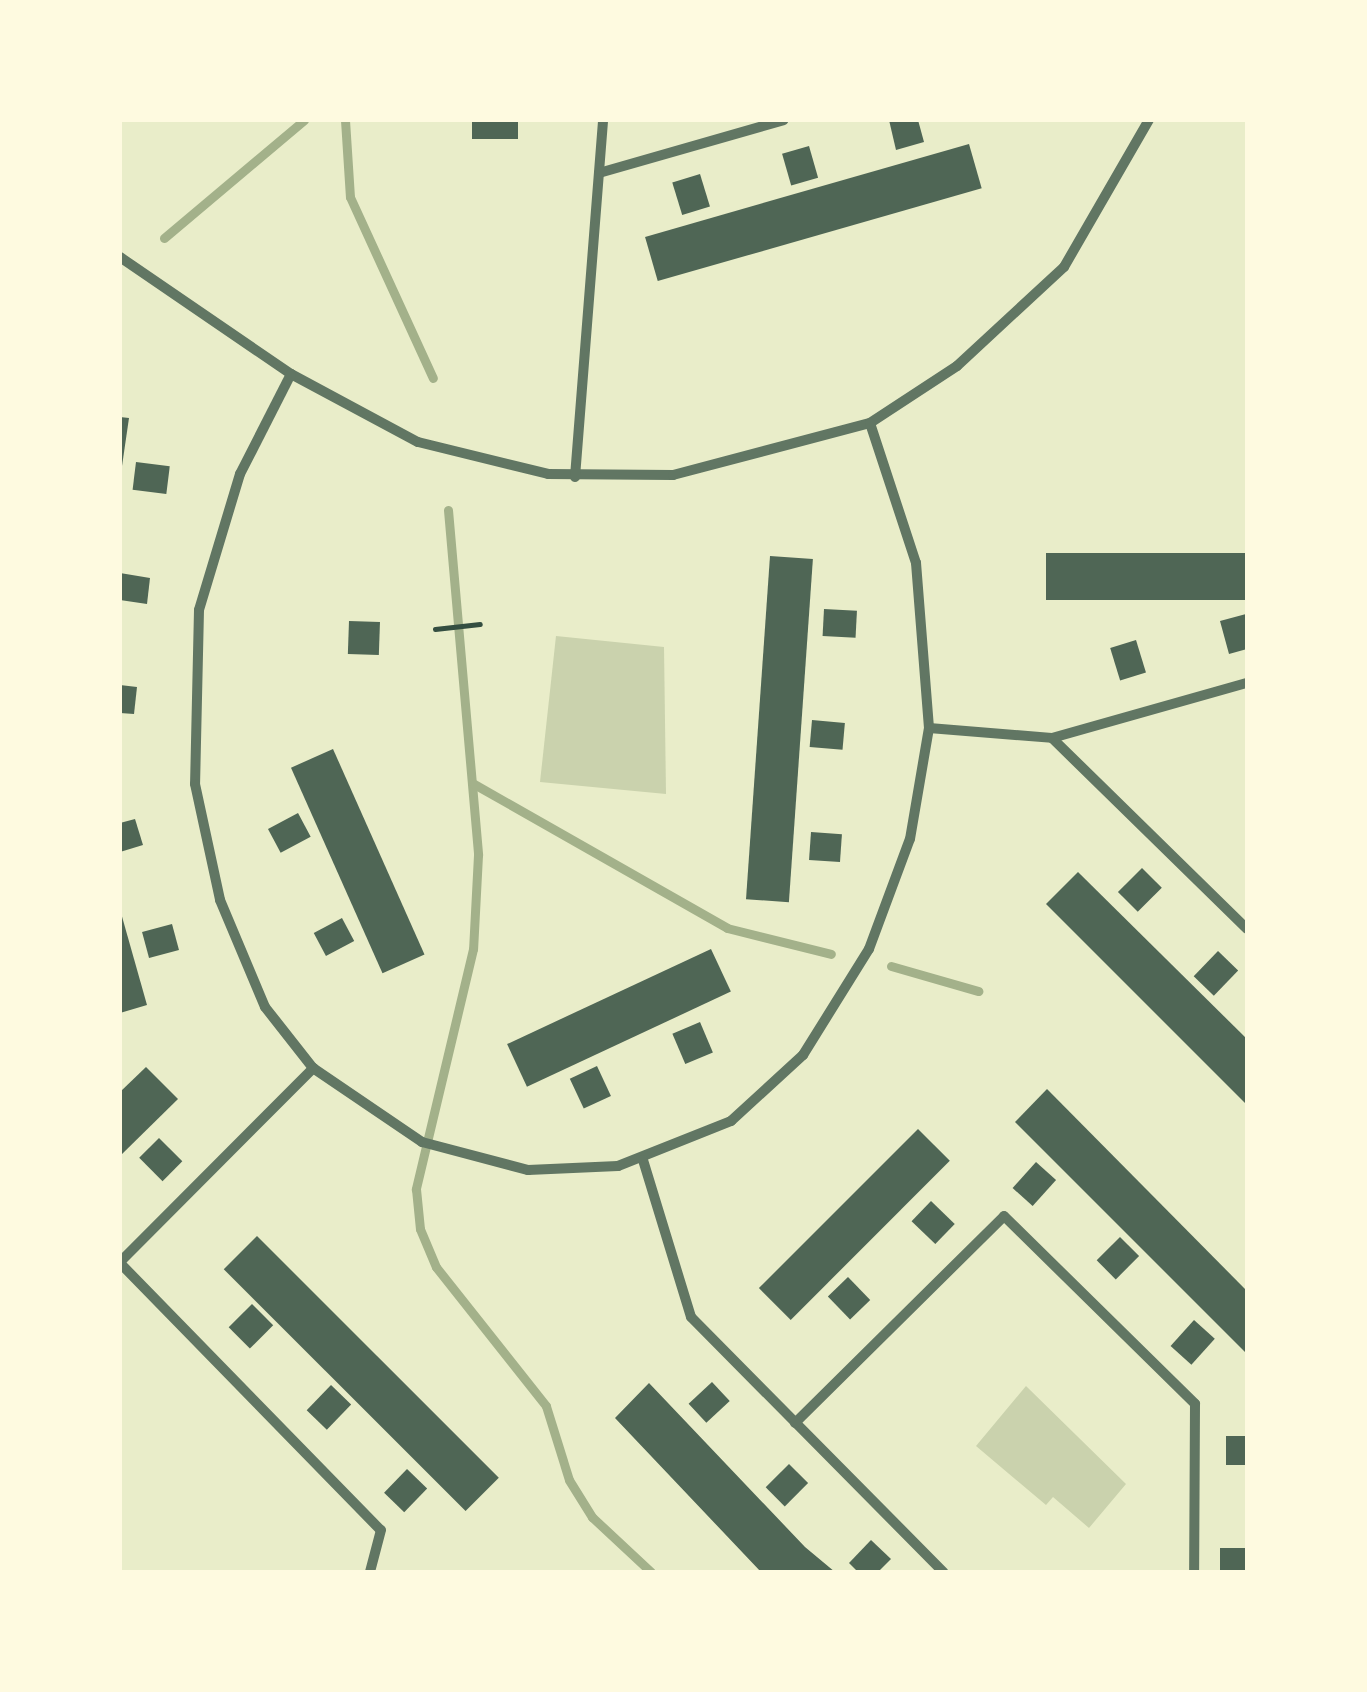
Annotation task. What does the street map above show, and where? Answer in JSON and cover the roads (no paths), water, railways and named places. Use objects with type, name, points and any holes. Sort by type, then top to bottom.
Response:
[{"type":"street","points":[[575,478],[603,120]]},
{"type":"street","points":[[599,173],[784,120]]},
{"type":"street","points":[[120,257],[292,374],[418,442],[575,478],[712,470],[870,423],[1032,302],[1100,215],[1148,120]]},
{"type":"street","points":[[292,374],[240,474],[208,570],[192,730],[204,841],[229,926],[265,1008],[312,1068],[405,1134],[474,1162],[556,1170],[643,1160],[754,1104],[829,1020],[898,880],[929,728],[916,563],[870,423]]},
{"type":"street","points":[[929,728],[1052,738],[1247,683]]},
{"type":"street","points":[[1052,738],[1247,929]]},
{"type":"street","points":[[312,1068],[120,1262],[382,1530],[370,1572]]},
{"type":"street","points":[[643,1160],[692,1318],[943,1572]]},
{"type":"street","points":[[795,1423],[1004,1216],[1194,1404],[1194,1572]]},
{"type":"waterway","points":[[164,238],[304,120]]},
{"type":"waterway","points":[[345,120],[350,197],[433,378]]},
{"type":"waterway","points":[[448,510],[478,855],[473,949],[416,1189],[420,1229],[436,1267],[546,1406],[569,1480],[592,1517],[651,1572]]},
{"type":"waterway","points":[[474,784],[727,928],[831,954]]},
{"type":"waterway","points":[[891,966],[978,991]]}]
